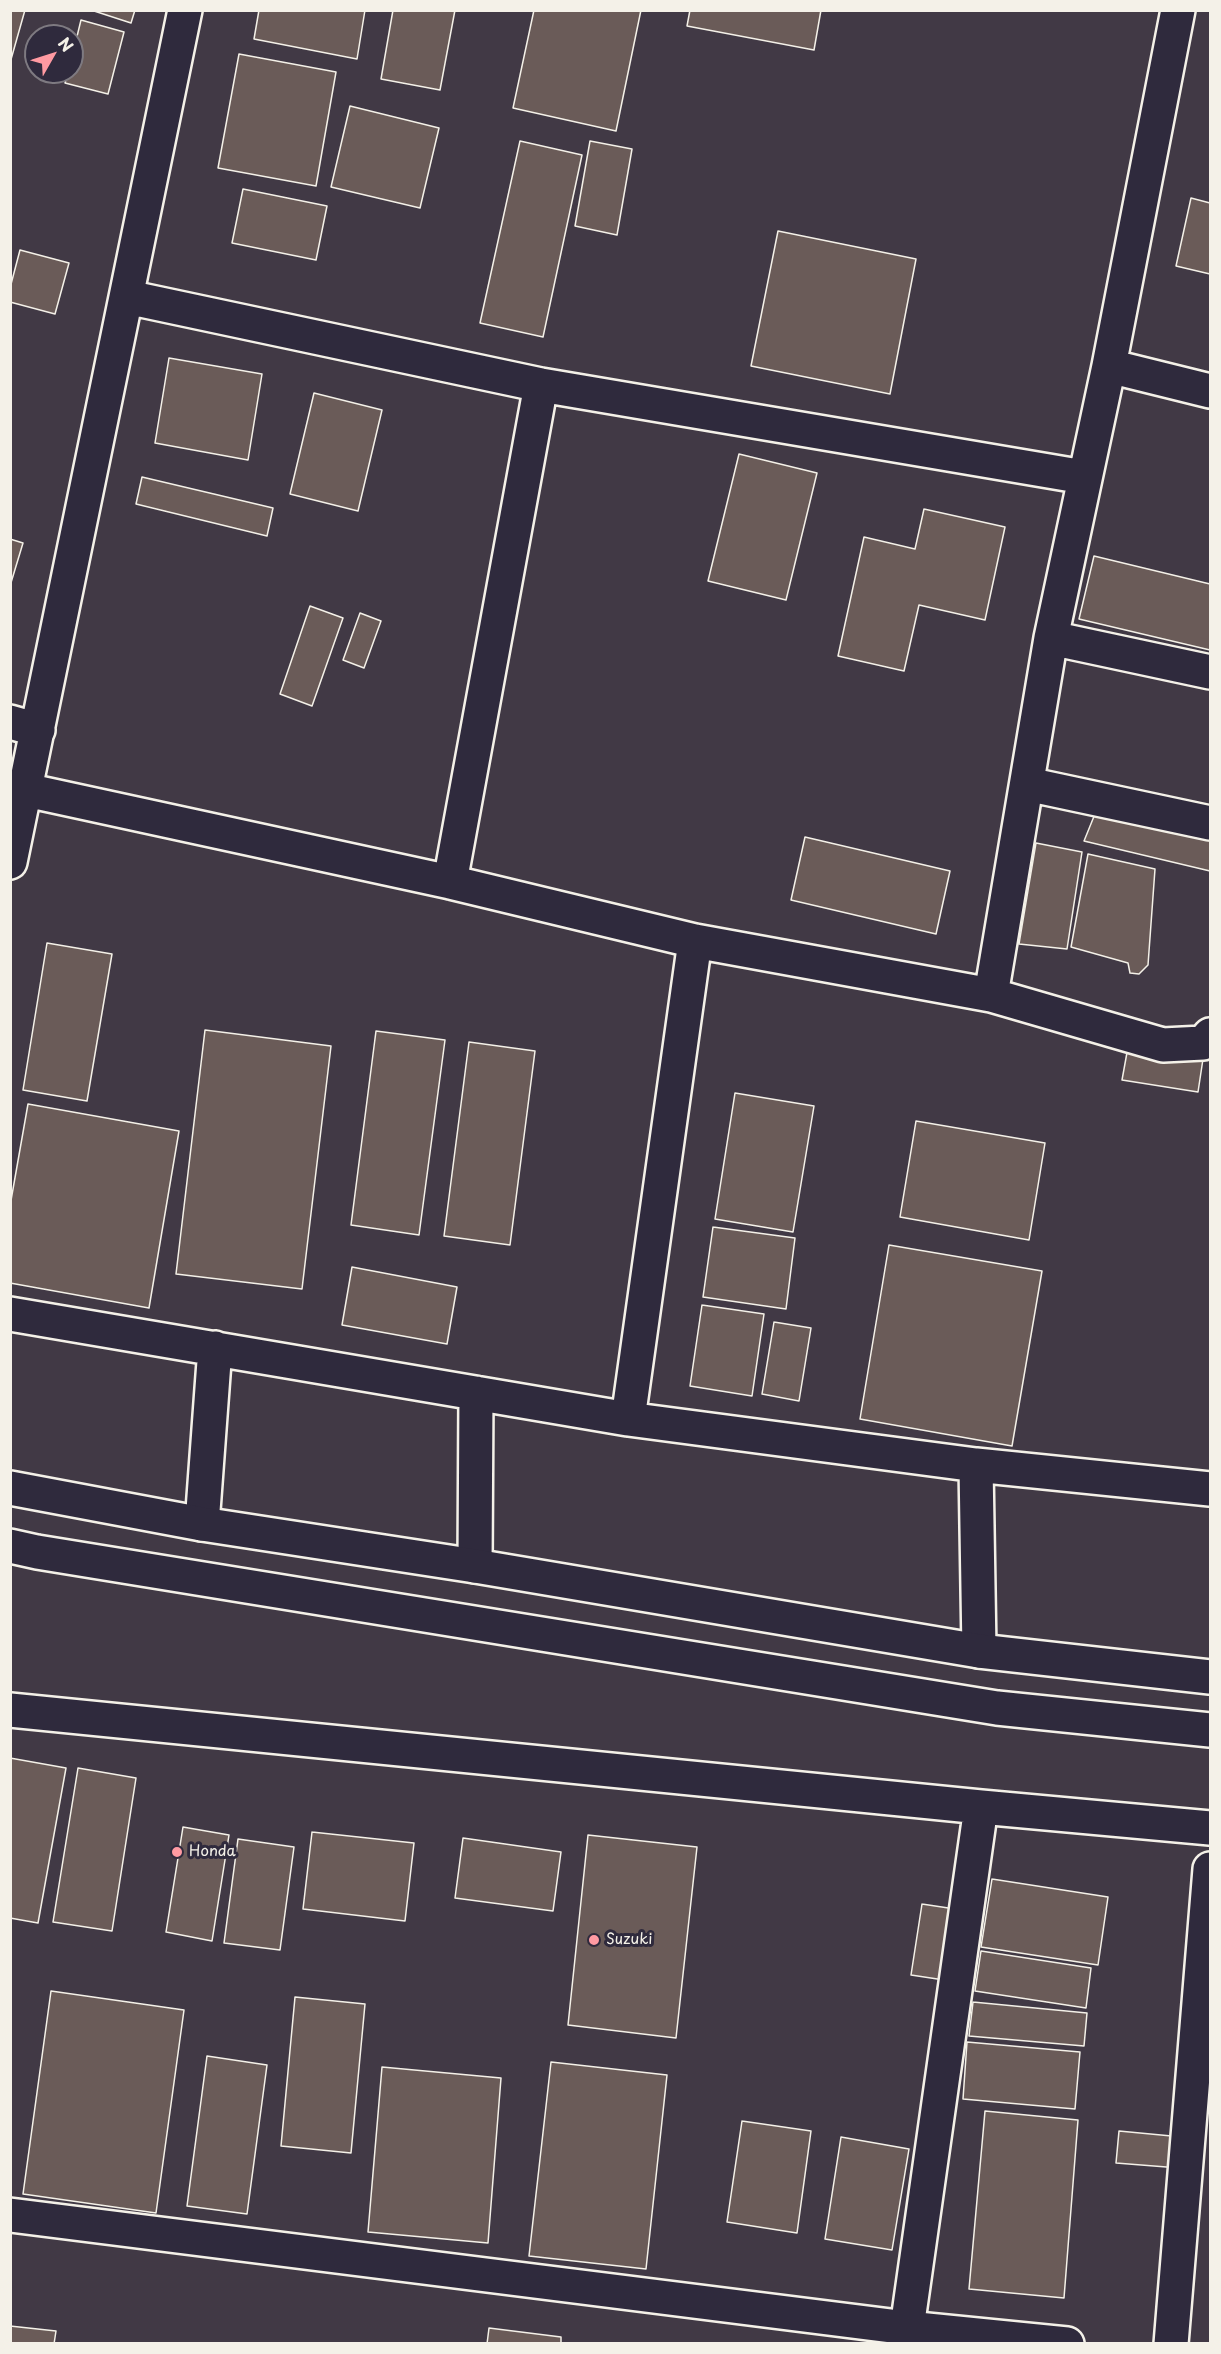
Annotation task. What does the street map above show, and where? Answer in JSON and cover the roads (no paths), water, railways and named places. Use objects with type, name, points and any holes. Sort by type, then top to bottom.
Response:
[{"type":"street","points":[[10,862],[26,790],[24,726],[127,297],[185,10]]},
{"type":"street","points":[[991,995],[1051,638],[1109,366],[1178,10]]},
{"type":"street","points":[[127,297],[541,385],[1084,477]]},
{"type":"street","points":[[1109,366],[1210,391]]},
{"type":"street","points":[[450,882],[541,385]]},
{"type":"street","points":[[1051,638],[1210,672]]},
{"type":"street","points":[[1026,784],[1210,822]]},
{"type":"street","points":[[26,790],[450,882],[695,941],[991,995],[1163,1045],[1203,1043],[1210,1035]]},
{"type":"street","points":[[628,1419],[695,941]]},
{"type":"street","points":[[10,1314],[628,1419],[976,1465],[1210,1489]]},
{"type":"street","points":[[202,1524],[215,1348]]},
{"type":"street","points":[[475,1566],[476,1393]]},
{"type":"street","points":[[976,1465],[979,1651]]},
{"type":"street","points":[[10,1488],[202,1524],[475,1566],[979,1651],[1210,1677]]},
{"type":"street","points":[[10,1546],[997,1708],[1210,1730]]},
{"type":"street","points":[[10,1710],[981,1808],[1210,1828]]},
{"type":"street","points":[[907,2328],[981,1808]]},
{"type":"street","points":[[1171,2343],[1210,1869]]},
{"type":"street","points":[[10,2215],[907,2328],[1067,2343]]},
{"type":"place","name":"Honda","points":[[177,1852]]},
{"type":"place","name":"Suzuki","points":[[594,1940]]}]
